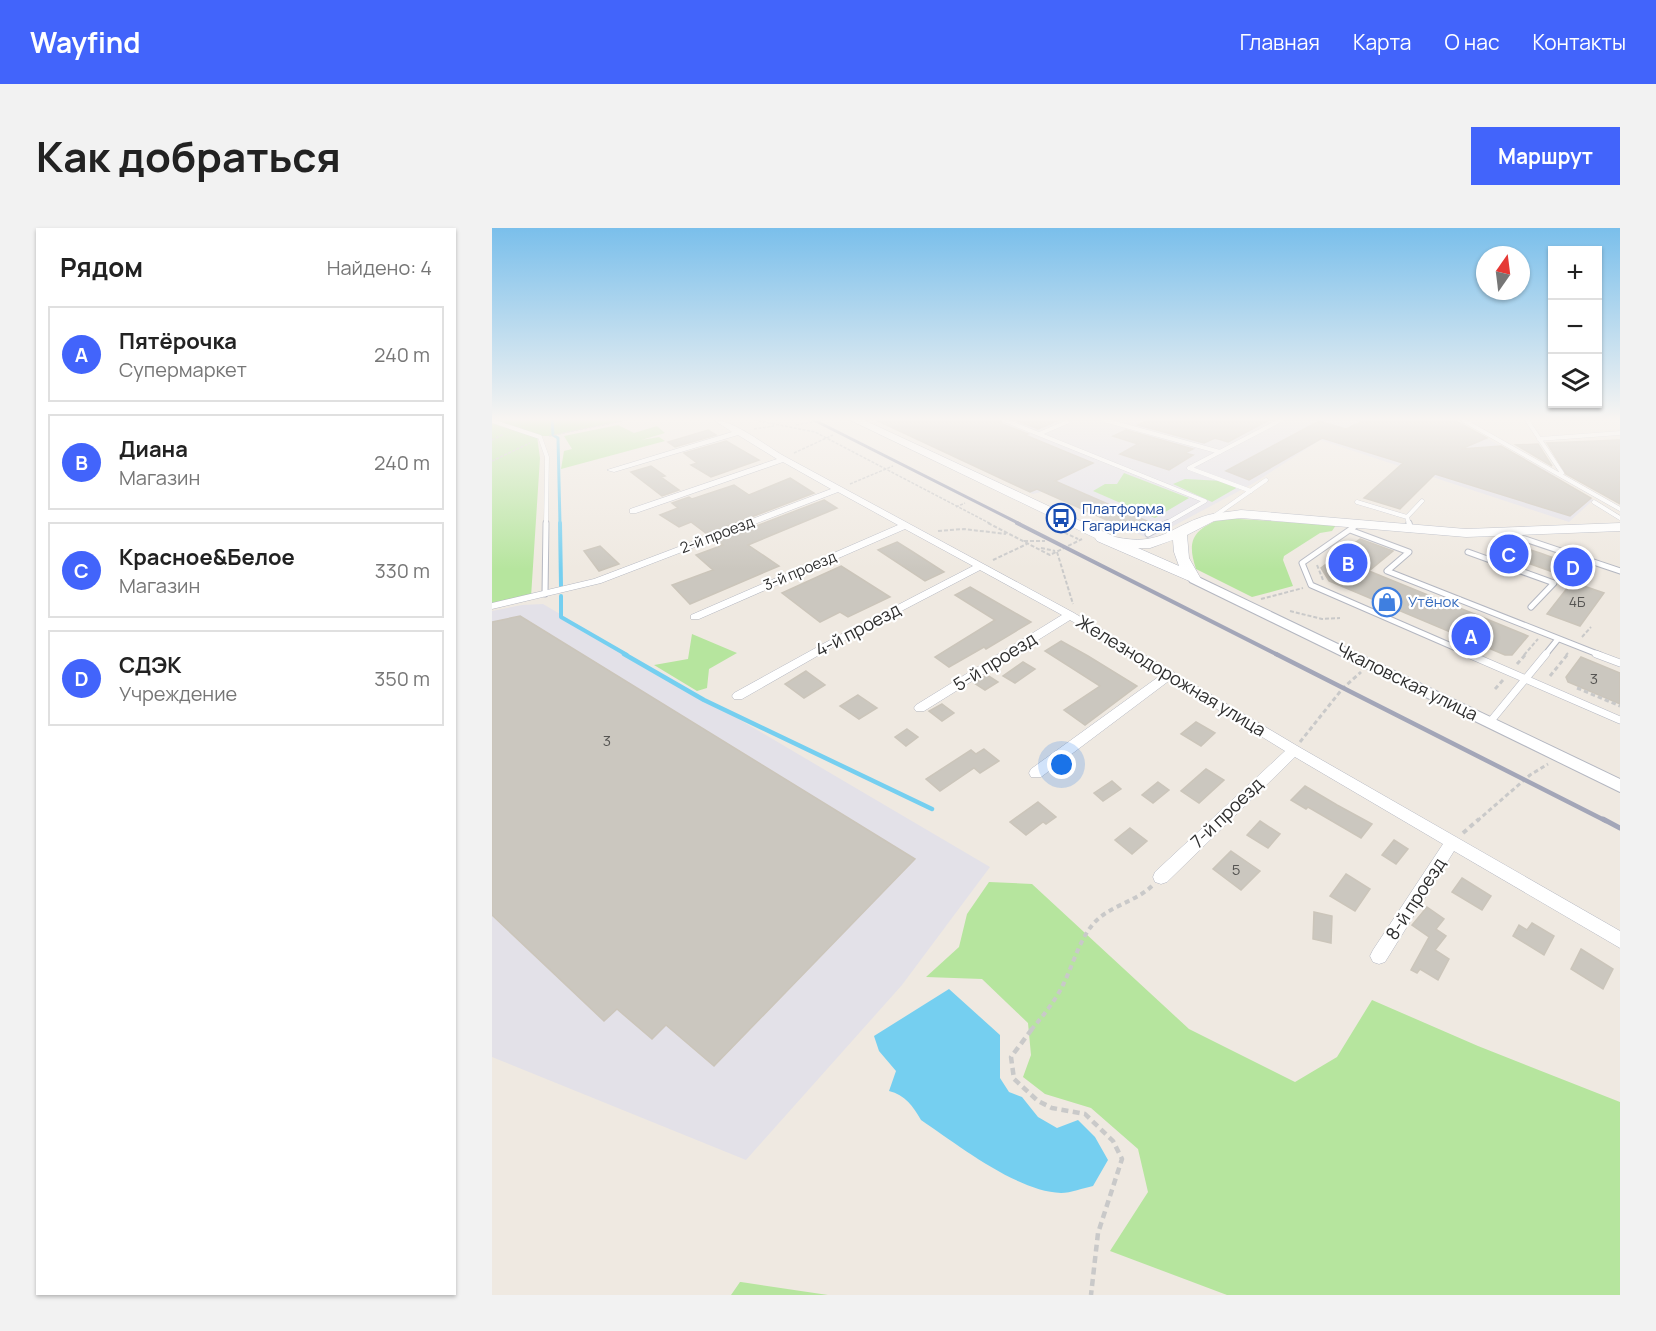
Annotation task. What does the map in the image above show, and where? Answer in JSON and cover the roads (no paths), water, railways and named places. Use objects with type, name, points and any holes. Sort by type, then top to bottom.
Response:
[{"type":"main road","points":[[959,470],[1102,538],[1151,548],[1194,579]]},
{"type":"main road","points":[[1151,548],[1211,518],[1233,514],[1264,514],[1354,527],[1409,523],[1507,533],[1620,527]]},
{"type":"main road","points":[[1181,533],[1180,553],[1185,567],[1194,579]]},
{"type":"main road","points":[[1151,548],[1168,563],[1178,558],[1180,553]]},
{"type":"street","points":[[633,511],[752,470]]},
{"type":"street","name":"Железнодорожная улица","points":[[803,470],[1070,615],[1294,750],[1620,940]]},
{"type":"street","name":"2-й проезд","points":[[492,606],[597,581],[838,489]]},
{"type":"street","name":"3-й проезд","points":[[695,617],[906,525]]},
{"type":"street","name":"4-й проезд","points":[[738,696],[836,641],[979,567]]},
{"type":"street","name":"Чкаловская улица","points":[[1194,579],[1620,786]]},
{"type":"street","name":"5-й проезд","points":[[920,708],[1070,615]]},
{"type":"street","points":[[1036,773],[1169,675]]},
{"type":"street","name":"7-й проезд","points":[[1161,877],[1294,750]]},
{"type":"street","name":"8-й проезд","points":[[1379,956],[1452,842]]},
{"type":"lane","points":[[545,594],[547,470]]},
{"type":"lane","points":[[1128,470],[1205,501],[1151,548]]},
{"type":"lane","points":[[1194,470],[1251,491]]},
{"type":"lane","points":[[1553,470],[1620,509]]},
{"type":"lane","points":[[1561,470],[1566,477]]},
{"type":"lane","points":[[1211,518],[1266,480]]},
{"type":"lane","points":[[1357,502],[1409,523],[1422,501]]},
{"type":"lane","points":[[1594,502],[1620,518]]},
{"type":"lane","points":[[1620,663],[1387,571],[1409,552],[1354,527],[1302,563],[1311,585],[1620,720]]},
{"type":"lane","points":[[1507,533],[1620,571]]},
{"type":"lane","points":[[1468,552],[1554,583],[1531,607]]},
{"type":"lane","points":[[1490,722],[1558,639]]},
{"type":"water","points":[[949,989],[1000,1035],[1000,1078],[1009,1092],[1022,1097],[1038,1117],[1057,1128],[1078,1120],[1095,1137],[1108,1160],[1093,1186],[1061,1193],[1044,1190],[1007,1176],[921,1120],[908,1102],[900,1095],[889,1091],[896,1071],[879,1051],[874,1036]]},
{"type":"waterway","points":[[559,470],[560,524]]},
{"type":"waterway","points":[[560,523],[561,586]]},
{"type":"waterway","points":[[561,596],[561,617],[627,655]]},
{"type":"waterway","points":[[624,654],[704,700],[932,809]]},
{"type":"railway","points":[[913,470],[1020,524]]},
{"type":"railway","points":[[1017,523],[1278,655]]},
{"type":"railway","points":[[1276,654],[1606,821]]},
{"type":"railway","points":[[1603,819],[1620,828]]},
{"type":"place","name":"Платформа Гагаринская","points":[[1061,518]]},
{"type":"place","name":"Красное&Белое","points":[[1509,554]]},
{"type":"place","name":"Диана","points":[[1348,563]]},
{"type":"place","name":"СДЭК","points":[[1573,567]]},
{"type":"place","name":"Утёнок","points":[[1387,602]]},
{"type":"place","name":"Пятёрочка","points":[[1471,636]]}]
